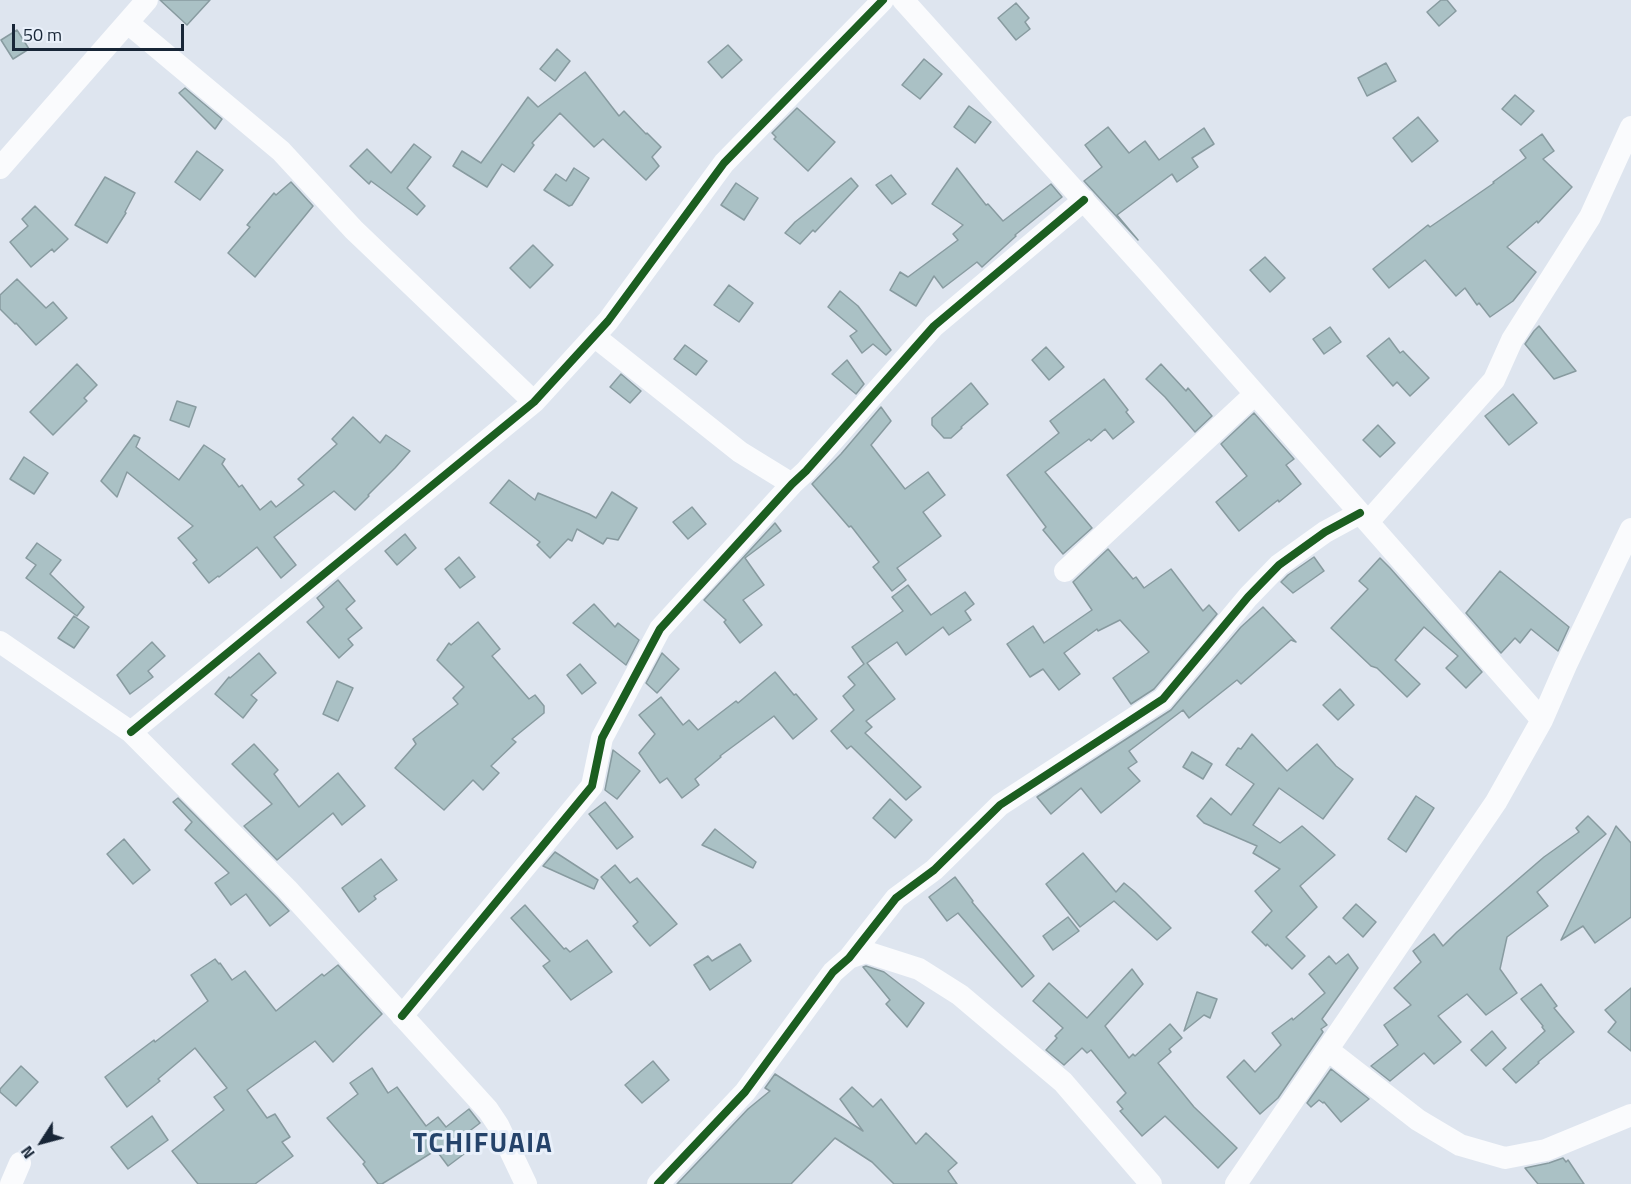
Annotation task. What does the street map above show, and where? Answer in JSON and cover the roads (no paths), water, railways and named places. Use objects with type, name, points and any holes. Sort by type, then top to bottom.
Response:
[{"type":"street","points":[[2,159],[147,0]]},
{"type":"street","points":[[131,732],[534,402],[608,321],[724,164],[883,0]]},
{"type":"street","points":[[903,0],[1084,200],[1542,720]]},
{"type":"street","points":[[128,23],[281,150],[354,230],[534,402]]},
{"type":"street","points":[[658,1184],[745,1092],[833,972],[849,958],[896,898],[934,870],[1000,805],[1163,699],[1248,597],[1279,565],[1325,532],[1364,517],[1494,380],[1512,340],[1590,218],[1631,126]]},
{"type":"street","points":[[402,1016],[592,786],[602,738],[660,629],[806,471],[934,326],[1084,200]]},
{"type":"street","points":[[594,336],[740,452],[792,484]]},
{"type":"street","points":[[1065,571],[1255,394]]},
{"type":"street","points":[[1236,1184],[1496,802],[1542,720],[1631,530]]},
{"type":"street","points":[[2,649],[131,732],[287,889],[488,1110],[498,1125],[525,1183]]},
{"type":"street","points":[[849,958],[866,952],[919,969],[960,995],[1063,1082],[1151,1184]]},
{"type":"street","points":[[1328,1050],[1418,1120],[1460,1145],[1505,1158],[1546,1150],[1631,1115]]},
{"type":"street","points":[[11,1184],[20,1163]]},
{"type":"district","name":"TCHIFUAIA","points":[[483,1145]]}]
